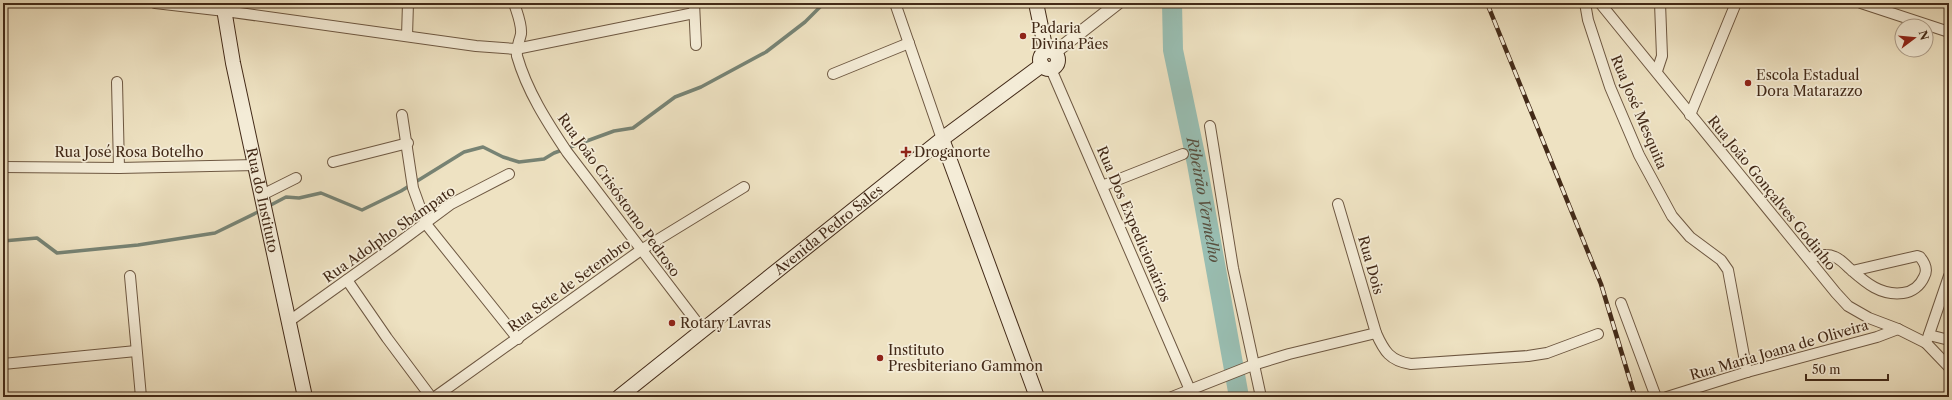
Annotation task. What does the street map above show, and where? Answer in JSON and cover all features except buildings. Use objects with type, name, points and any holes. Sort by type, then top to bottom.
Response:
[{"type":"main road","points":[[1036,3],[1050,52],[1040,58],[1046,67]]},
{"type":"main road","name":"Rua do Instituto","points":[[224,7],[233,63],[305,397]]},
{"type":"main road","name":"Avenida Pedro Sales","points":[[619,397],[702,329],[942,139],[1046,67]]},
{"type":"main road","points":[[942,139],[1037,397]]},
{"type":"street","points":[[155,3],[224,7],[476,46],[516,49],[694,8],[696,45]]},
{"type":"street","points":[[407,36],[408,3]]},
{"type":"street","name":"Rua João Crisóstomo Pedroso","points":[[514,3],[521,28],[516,49],[522,71],[550,126],[567,152],[702,329]]},
{"type":"street","points":[[895,3],[942,139]]},
{"type":"street","points":[[1050,52],[1118,3]]},
{"type":"street","name":"Rua José Mesquita","points":[[1586,3],[1588,20],[1610,87],[1639,155],[1672,216],[1690,237],[1720,260],[1728,270],[1747,372]]},
{"type":"street","name":"Rua João Gonçalves Godinho","points":[[1600,3],[1657,71],[1690,115],[1848,306],[1869,318],[1928,339],[1949,367]]},
{"type":"street","points":[[1657,71],[1662,56],[1660,3]]},
{"type":"street","points":[[1690,115],[1736,3]]},
{"type":"street","points":[[1861,3],[1949,32]]},
{"type":"street","points":[[833,74],[909,43]]},
{"type":"street","name":"Rua Dos Expedicionários","points":[[1046,67],[1102,186],[1190,390]]},
{"type":"street","points":[[117,82],[119,168]]},
{"type":"street","points":[[402,115],[408,143],[413,188],[426,224],[518,339]]},
{"type":"street","points":[[1210,126],[1225,225],[1250,366],[1261,397]]},
{"type":"street","points":[[333,162],[408,143]]},
{"type":"street","points":[[1102,186],[1183,154]]},
{"type":"street","name":"Rua José Rosa Botelho","points":[[3,167],[119,168],[256,165]]},
{"type":"street","name":"Rua Adolpho Sbampato","points":[[288,322],[426,224],[451,204],[509,174]]},
{"type":"street","points":[[262,195],[296,178]]},
{"type":"street","name":"Rua Sete de Setembro","points":[[435,397],[641,250],[744,187]]},
{"type":"street","name":"Rua Dois","points":[[1338,204],[1376,333],[1388,354],[1395,360],[1411,364],[1540,354],[1598,334]]},
{"type":"street","points":[[1808,258],[1829,255],[1837,257],[1852,271],[1873,288],[1899,293],[1914,289],[1922,281],[1926,271],[1924,261],[1917,256],[1852,271]]},
{"type":"street","points":[[130,276],[141,397]]},
{"type":"street","points":[[1949,276],[1928,339],[1949,340]]},
{"type":"street","points":[[347,280],[387,338],[432,397]]},
{"type":"street","points":[[1621,303],[1656,397]]},
{"type":"street","name":"Rua Maria Joana de Oliveira","points":[[1667,397],[1747,372],[1877,337],[1898,328]]},
{"type":"street","points":[[1172,397],[1250,366],[1289,354],[1376,333]]},
{"type":"street","points":[[3,364],[136,351]]},
{"type":"waterway","points":[[267,207],[286,197],[299,198],[321,193],[362,210],[401,191],[464,152],[483,147],[503,157],[519,162],[544,159],[554,153],[614,131],[633,128],[675,97],[701,87],[766,52],[805,22],[824,3]]},
{"type":"waterway","name":"Ribeirão Vermelho","points":[[1172,3],[1173,50],[1197,164],[1239,397]]},
{"type":"waterway","points":[[3,241],[37,238],[57,253],[138,245],[215,233],[262,210]]},
{"type":"railway","points":[[1487,3],[1601,284],[1635,397]]},
{"type":"place","name":"Padaria Divina Pães","points":[[1023,36]]},
{"type":"place","name":"Escola Estadual Dora Matarazzo","points":[[1748,83]]},
{"type":"place","name":"Droganorte","points":[[906,152]]},
{"type":"place","name":"Rotary Lavras","points":[[672,323]]},
{"type":"place","name":"Instituto Presbiteriano Gammon","points":[[880,358]]}]
